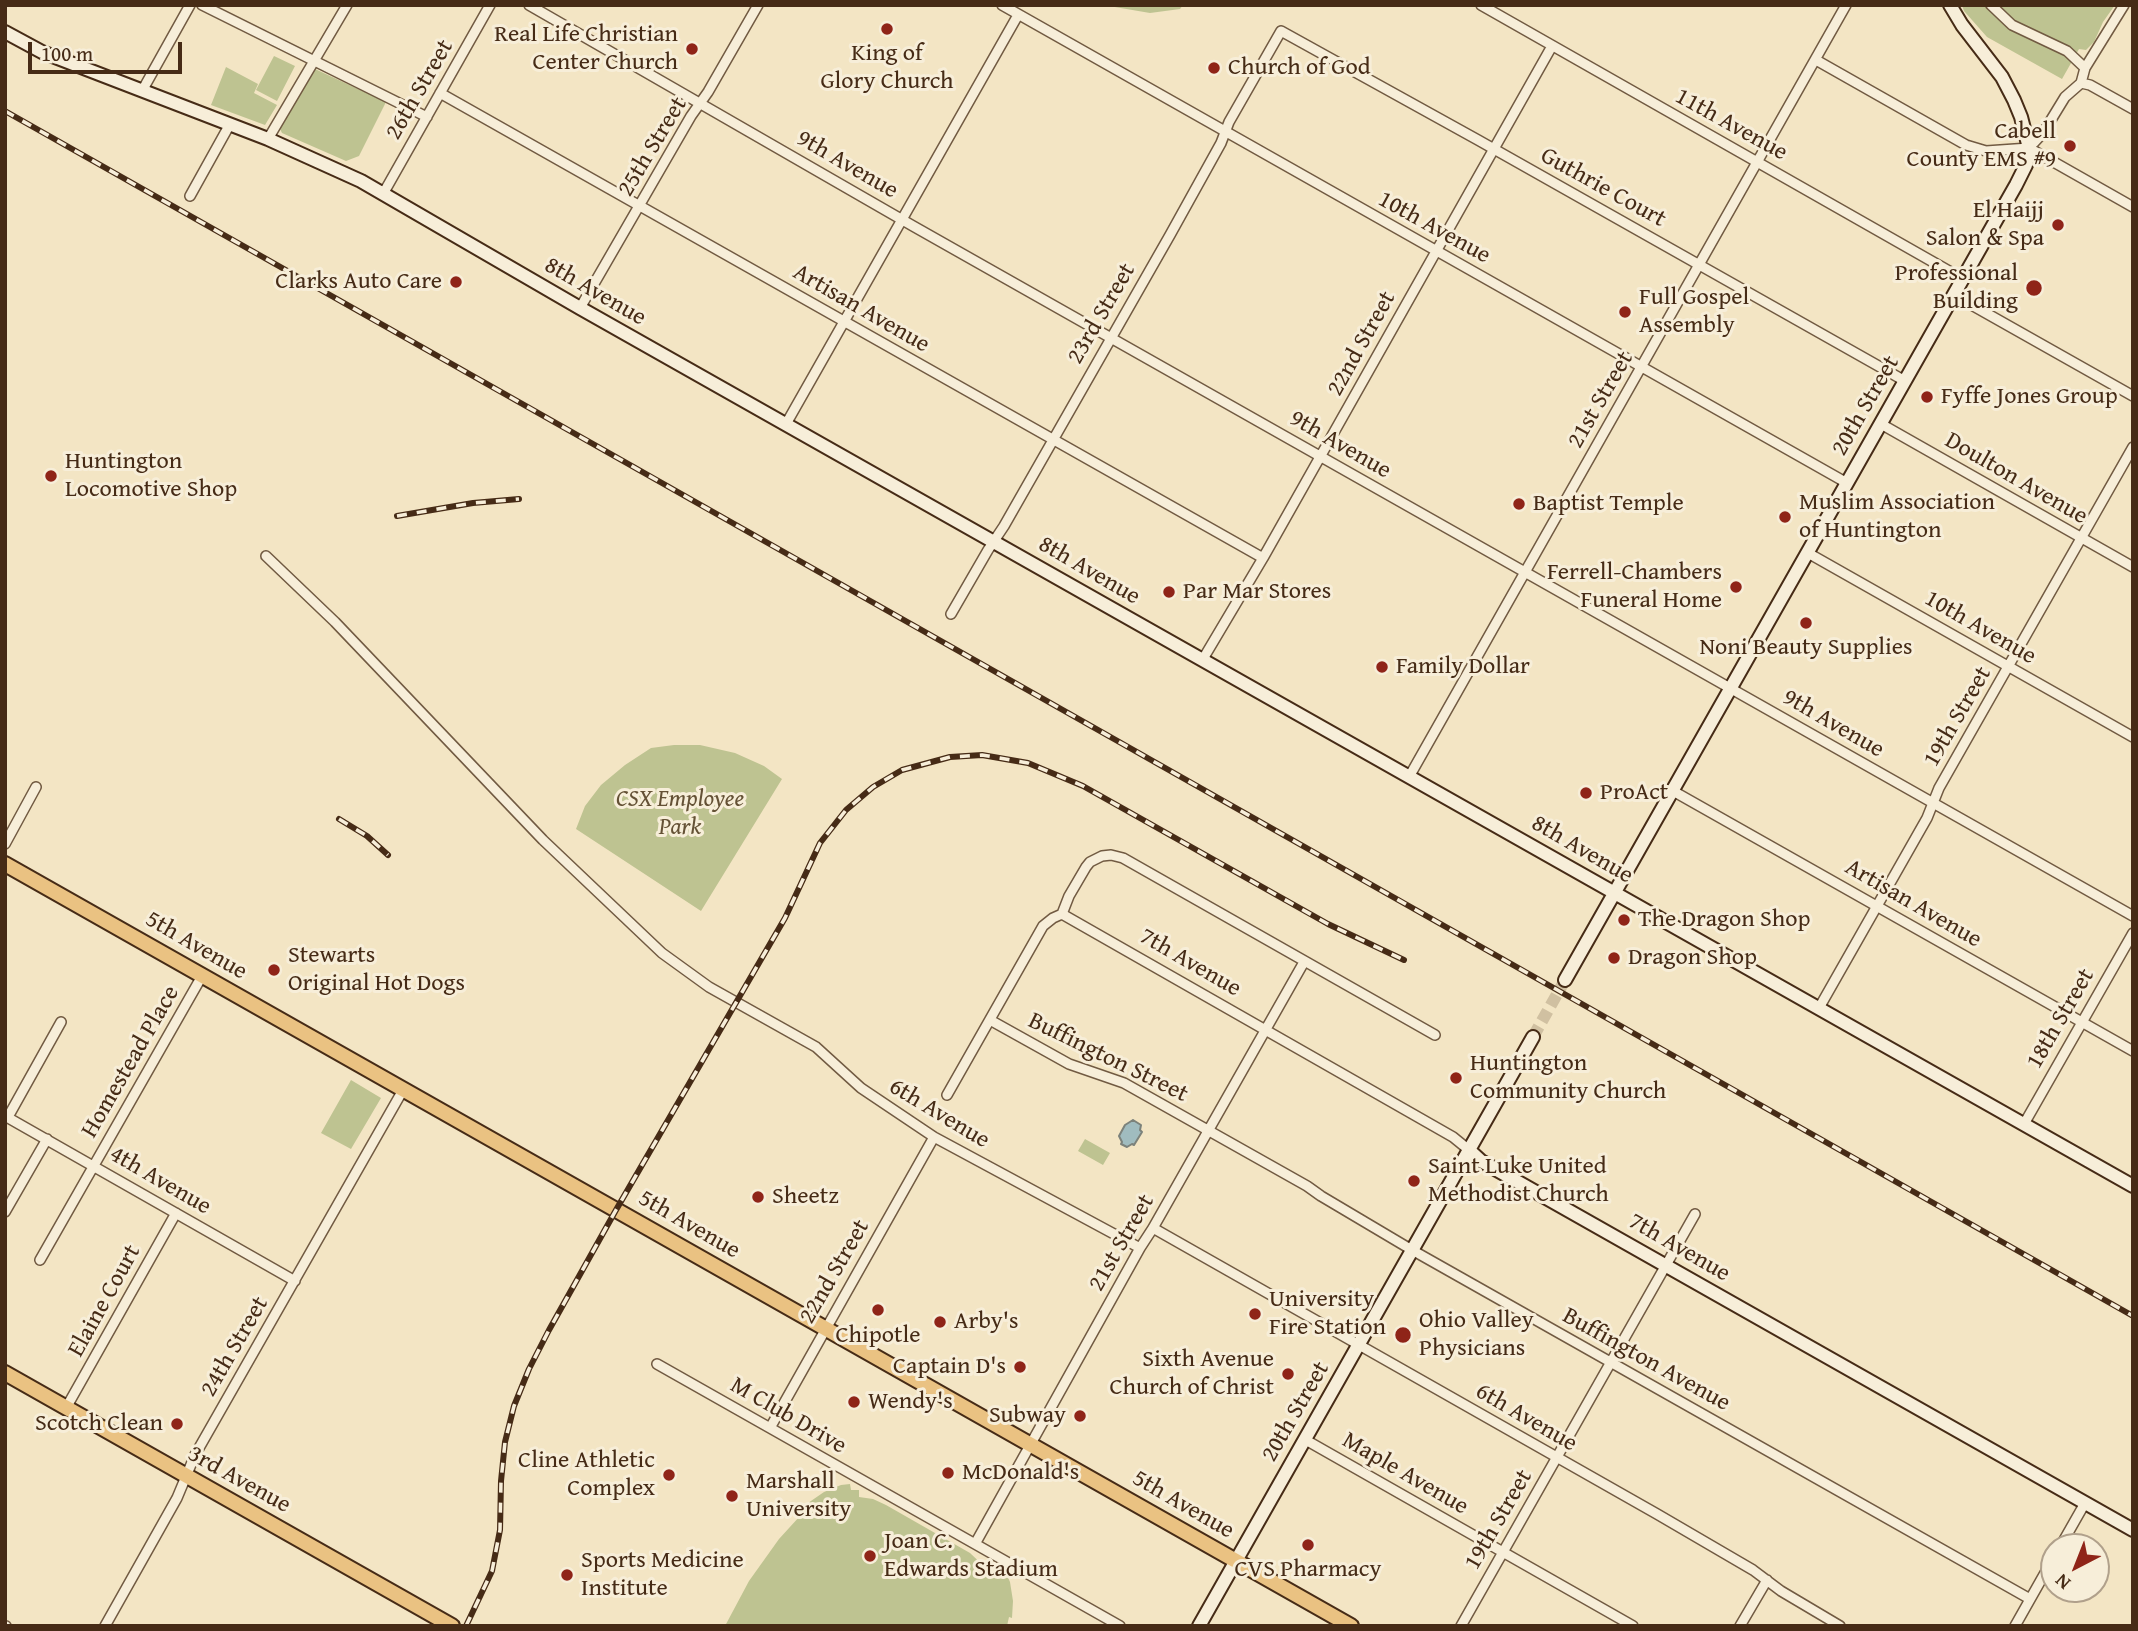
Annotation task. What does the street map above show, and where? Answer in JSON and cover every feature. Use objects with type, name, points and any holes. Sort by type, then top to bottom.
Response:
[{"type":"main road","points":[[1950,5],[2007,86],[2021,117],[2029,148]]},
{"type":"main road","name":"8th Avenue","points":[[5,32],[42,52],[268,139],[340,171],[383,194],[2133,1186]]},
{"type":"main road","name":"20th Street","points":[[1565,980],[2016,185],[2027,162],[2029,148]]},
{"type":"main road","name":"5th Avenue","points":[[5,864],[1351,1626]]},
{"type":"main road","name":"20th Street","points":[[1199,1626],[1533,1037]]},
{"type":"main road","name":"7th Avenue","points":[[1469,1150],[1481,1161],[2133,1530]]},
{"type":"main road","name":"3rd Avenue","points":[[5,1373],[452,1626]]},
{"type":"street","points":[[142,91],[190,5]]},
{"type":"street","points":[[202,5],[427,117]]},
{"type":"street","points":[[268,139],[348,5]]},
{"type":"street","name":"26th Street","points":[[383,194],[490,5]]},
{"type":"street","name":"9th Avenue","points":[[529,5],[1111,338],[2133,916]]},
{"type":"street","name":"25th Street","points":[[580,308],[758,5]]},
{"type":"street","name":"10th Avenue","points":[[1002,5],[1847,483]]},
{"type":"street","name":"11th Avenue","points":[[1480,5],[1963,279]]},
{"type":"street","points":[[1991,5],[2012,25],[2067,51],[2085,68]]},
{"type":"street","name":"20th Street","points":[[2029,148],[2043,133],[2064,97],[2081,83],[2085,68],[2124,5]]},
{"type":"street","name":"21st Street","points":[[1409,776],[1816,60],[1844,6]]},
{"type":"street","points":[[786,424],[1018,15]]},
{"type":"street","name":"23rd Street","points":[[951,614],[1054,440],[1208,167],[1281,31]]},
{"type":"street","name":"Guthrie Court","points":[[1281,31],[1905,381]]},
{"type":"street","name":"22nd Street","points":[[1203,659],[1263,558],[1552,46]]},
{"type":"street","points":[[1816,60],[1972,148],[1990,151],[2029,148],[2133,207]]},
{"type":"street","points":[[2081,83],[2090,85],[2133,109]]},
{"type":"street","name":"Artisan Avenue","points":[[440,93],[1263,558]]},
{"type":"street","points":[[190,196],[230,124]]},
{"type":"street","points":[[1954,295],[2133,397]]},
{"type":"street","name":"Doulton Avenue","points":[[1881,424],[2133,567]]},
{"type":"street","name":"19th Street","points":[[1819,1008],[1927,818],[1939,788],[2133,447]]},
{"type":"street","name":"10th Avenue","points":[[1808,553],[2133,737]]},
{"type":"street","name":"6th Avenue","points":[[266,556],[335,622],[579,876],[662,953],[729,998],[816,1046],[860,1088],[934,1137],[1140,1248]]},
{"type":"street","points":[[5,844],[36,788]]},
{"type":"street","name":"Artisan Avenue","points":[[1673,791],[2133,1051]]},
{"type":"street","points":[[947,1095],[1043,926],[1062,915],[1069,895],[1086,867],[1102,856],[1123,858],[1435,1035]]},
{"type":"street","name":"7th Avenue","points":[[1062,915],[1453,1137],[1469,1150]]},
{"type":"street","name":"18th Street","points":[[2024,1124],[2133,933]]},
{"type":"street","name":"21st Street","points":[[975,1544],[1304,962]]},
{"type":"street","name":"Homestead Place","points":[[40,1260],[202,976]]},
{"type":"street","name":"Buffington Street","points":[[990,1020],[1069,1064],[1124,1083],[1208,1130]]},
{"type":"street","points":[[7,1116],[61,1022]]},
{"type":"street","name":"24th Street","points":[[105,1626],[177,1498],[195,1455],[403,1090]]},
{"type":"street","name":"4th Avenue","points":[[7,1116],[295,1281]]},
{"type":"street","name":"Buffington Avenue","points":[[1208,1130],[1412,1250],[2028,1598]]},
{"type":"street","name":"22nd Street","points":[[770,1427],[934,1137]]},
{"type":"street","points":[[5,1212],[47,1139]]},
{"type":"street","name":"Elaine Court","points":[[66,1408],[176,1213]]},
{"type":"street","name":"19th Street","points":[[1461,1626],[1695,1213]]},
{"type":"street","name":"6th Avenue","points":[[1153,1228],[1753,1570],[1840,1626]]},
{"type":"street","name":"M Club Drive","points":[[657,1364],[1120,1626]]},
{"type":"street","name":"Maple Avenue","points":[[1304,1439],[1633,1626]]},
{"type":"street","points":[[2068,1533],[2085,1503]]},
{"type":"street","points":[[2015,1626],[2040,1579]]},
{"type":"street","points":[[1740,1626],[1767,1580]]},
{"type":"green space","points":[[1103,5],[1183,5],[1180,9],[1150,13]]},
{"type":"green space","points":[[1962,5],[2115,5],[2094,42],[2086,50],[2079,49],[2062,79],[1987,37],[1964,11]]},
{"type":"green space","points":[[274,56],[295,66],[277,101],[256,90]]},
{"type":"green space","points":[[226,67],[258,84],[254,93],[277,105],[265,125],[211,105]]},
{"type":"green space","points":[[315,69],[386,102],[359,156],[346,161],[282,133],[280,129]]},
{"type":"green space","name":"CSX Employee Park","points":[[700,745],[735,753],[764,766],[782,779],[701,911],[576,829],[585,806],[601,785],[651,748]]},
{"type":"green space","points":[[351,1080],[381,1098],[351,1149],[321,1133]]},
{"type":"green space","points":[[1085,1139],[1110,1153],[1103,1165],[1078,1151]]},
{"type":"green space","name":"Joan C. Edwards Stadium","points":[[850,1484],[851,1490],[859,1490],[859,1497],[886,1505],[970,1553],[990,1572],[996,1568],[1000,1575],[1006,1573],[1013,1601],[1012,1618],[1009,1617],[1007,1626],[725,1626],[749,1581],[779,1539],[810,1505],[808,1503],[824,1492]]},
{"type":"water","points":[[1133,1120],[1141,1125],[1142,1132],[1134,1145],[1127,1147],[1121,1144],[1119,1136],[1125,1125]]},
{"type":"tunnel","points":[[1533,1037],[1565,980]]},
{"type":"railway","points":[[5,111],[2133,1316]]},
{"type":"railway","points":[[397,516],[473,503],[519,499]]},
{"type":"railway","points":[[466,1626],[492,1571],[500,1530],[505,1442],[514,1406],[529,1369],[616,1210],[785,918],[820,843],[846,810],[873,787],[902,770],[950,757],[982,755],[1028,763],[1083,786],[1328,924],[1404,960]]},
{"type":"railway","points":[[339,819],[367,836],[388,855]]},
{"type":"place","name":"King of Glory Church","points":[[887,29]]},
{"type":"place","name":"Real Life Christian Center Church","points":[[692,49]]},
{"type":"place","name":"Church of God","points":[[1214,68]]},
{"type":"place","name":"Cabell County EMS #9","points":[[2070,146]]},
{"type":"place","name":"El Haijj Salon & Spa","points":[[2058,225]]},
{"type":"place","name":"Clarks Auto Care","points":[[456,282]]},
{"type":"place","name":"Professional Building","points":[[2034,288]]},
{"type":"place","name":"Full Gospel Assembly","points":[[1625,312]]},
{"type":"place","name":"Fyffe Jones Group","points":[[1927,397]]},
{"type":"place","name":"Huntington Locomotive Shop","points":[[51,476]]},
{"type":"place","name":"Baptist Temple","points":[[1519,504]]},
{"type":"place","name":"Muslim Association of Huntington","points":[[1785,517]]},
{"type":"place","name":"Ferrell-Chambers Funeral Home","points":[[1736,587]]},
{"type":"place","name":"Par Mar Stores","points":[[1169,592]]},
{"type":"place","name":"Noni Beauty Supplies","points":[[1806,623]]},
{"type":"place","name":"Family Dollar","points":[[1382,667]]},
{"type":"place","name":"ProAct","points":[[1586,793]]},
{"type":"place","name":"The Dragon Shop","points":[[1624,920]]},
{"type":"place","name":"Dragon Shop","points":[[1614,958]]},
{"type":"place","name":"Stewarts Original Hot Dogs","points":[[274,970]]},
{"type":"place","name":"Huntington Community Church","points":[[1456,1078]]},
{"type":"place","name":"Saint Luke United Methodist Church","points":[[1414,1181]]},
{"type":"place","name":"Sheetz","points":[[758,1197]]},
{"type":"place","name":"Chipotle","points":[[878,1310]]},
{"type":"place","name":"University Fire Station","points":[[1255,1314]]},
{"type":"place","name":"Arby's","points":[[940,1322]]},
{"type":"place","name":"Ohio Valley Physicians","points":[[1403,1335]]},
{"type":"place","name":"Captain D's","points":[[1020,1367]]},
{"type":"place","name":"Sixth Avenue Church of Christ","points":[[1288,1374]]},
{"type":"place","name":"Wendy's","points":[[854,1402]]},
{"type":"place","name":"Subway","points":[[1080,1416]]},
{"type":"place","name":"Scotch Clean","points":[[177,1424]]},
{"type":"place","name":"McDonald's","points":[[948,1473]]},
{"type":"place","name":"Cline Athletic Complex","points":[[669,1475]]},
{"type":"place","name":"Marshall University","points":[[732,1496]]},
{"type":"place","name":"CVS Pharmacy","points":[[1308,1545]]},
{"type":"place","name":"Joan C. Edwards Stadium","points":[[870,1556]]},
{"type":"place","name":"Sports Medicine Institute","points":[[567,1575]]}]
